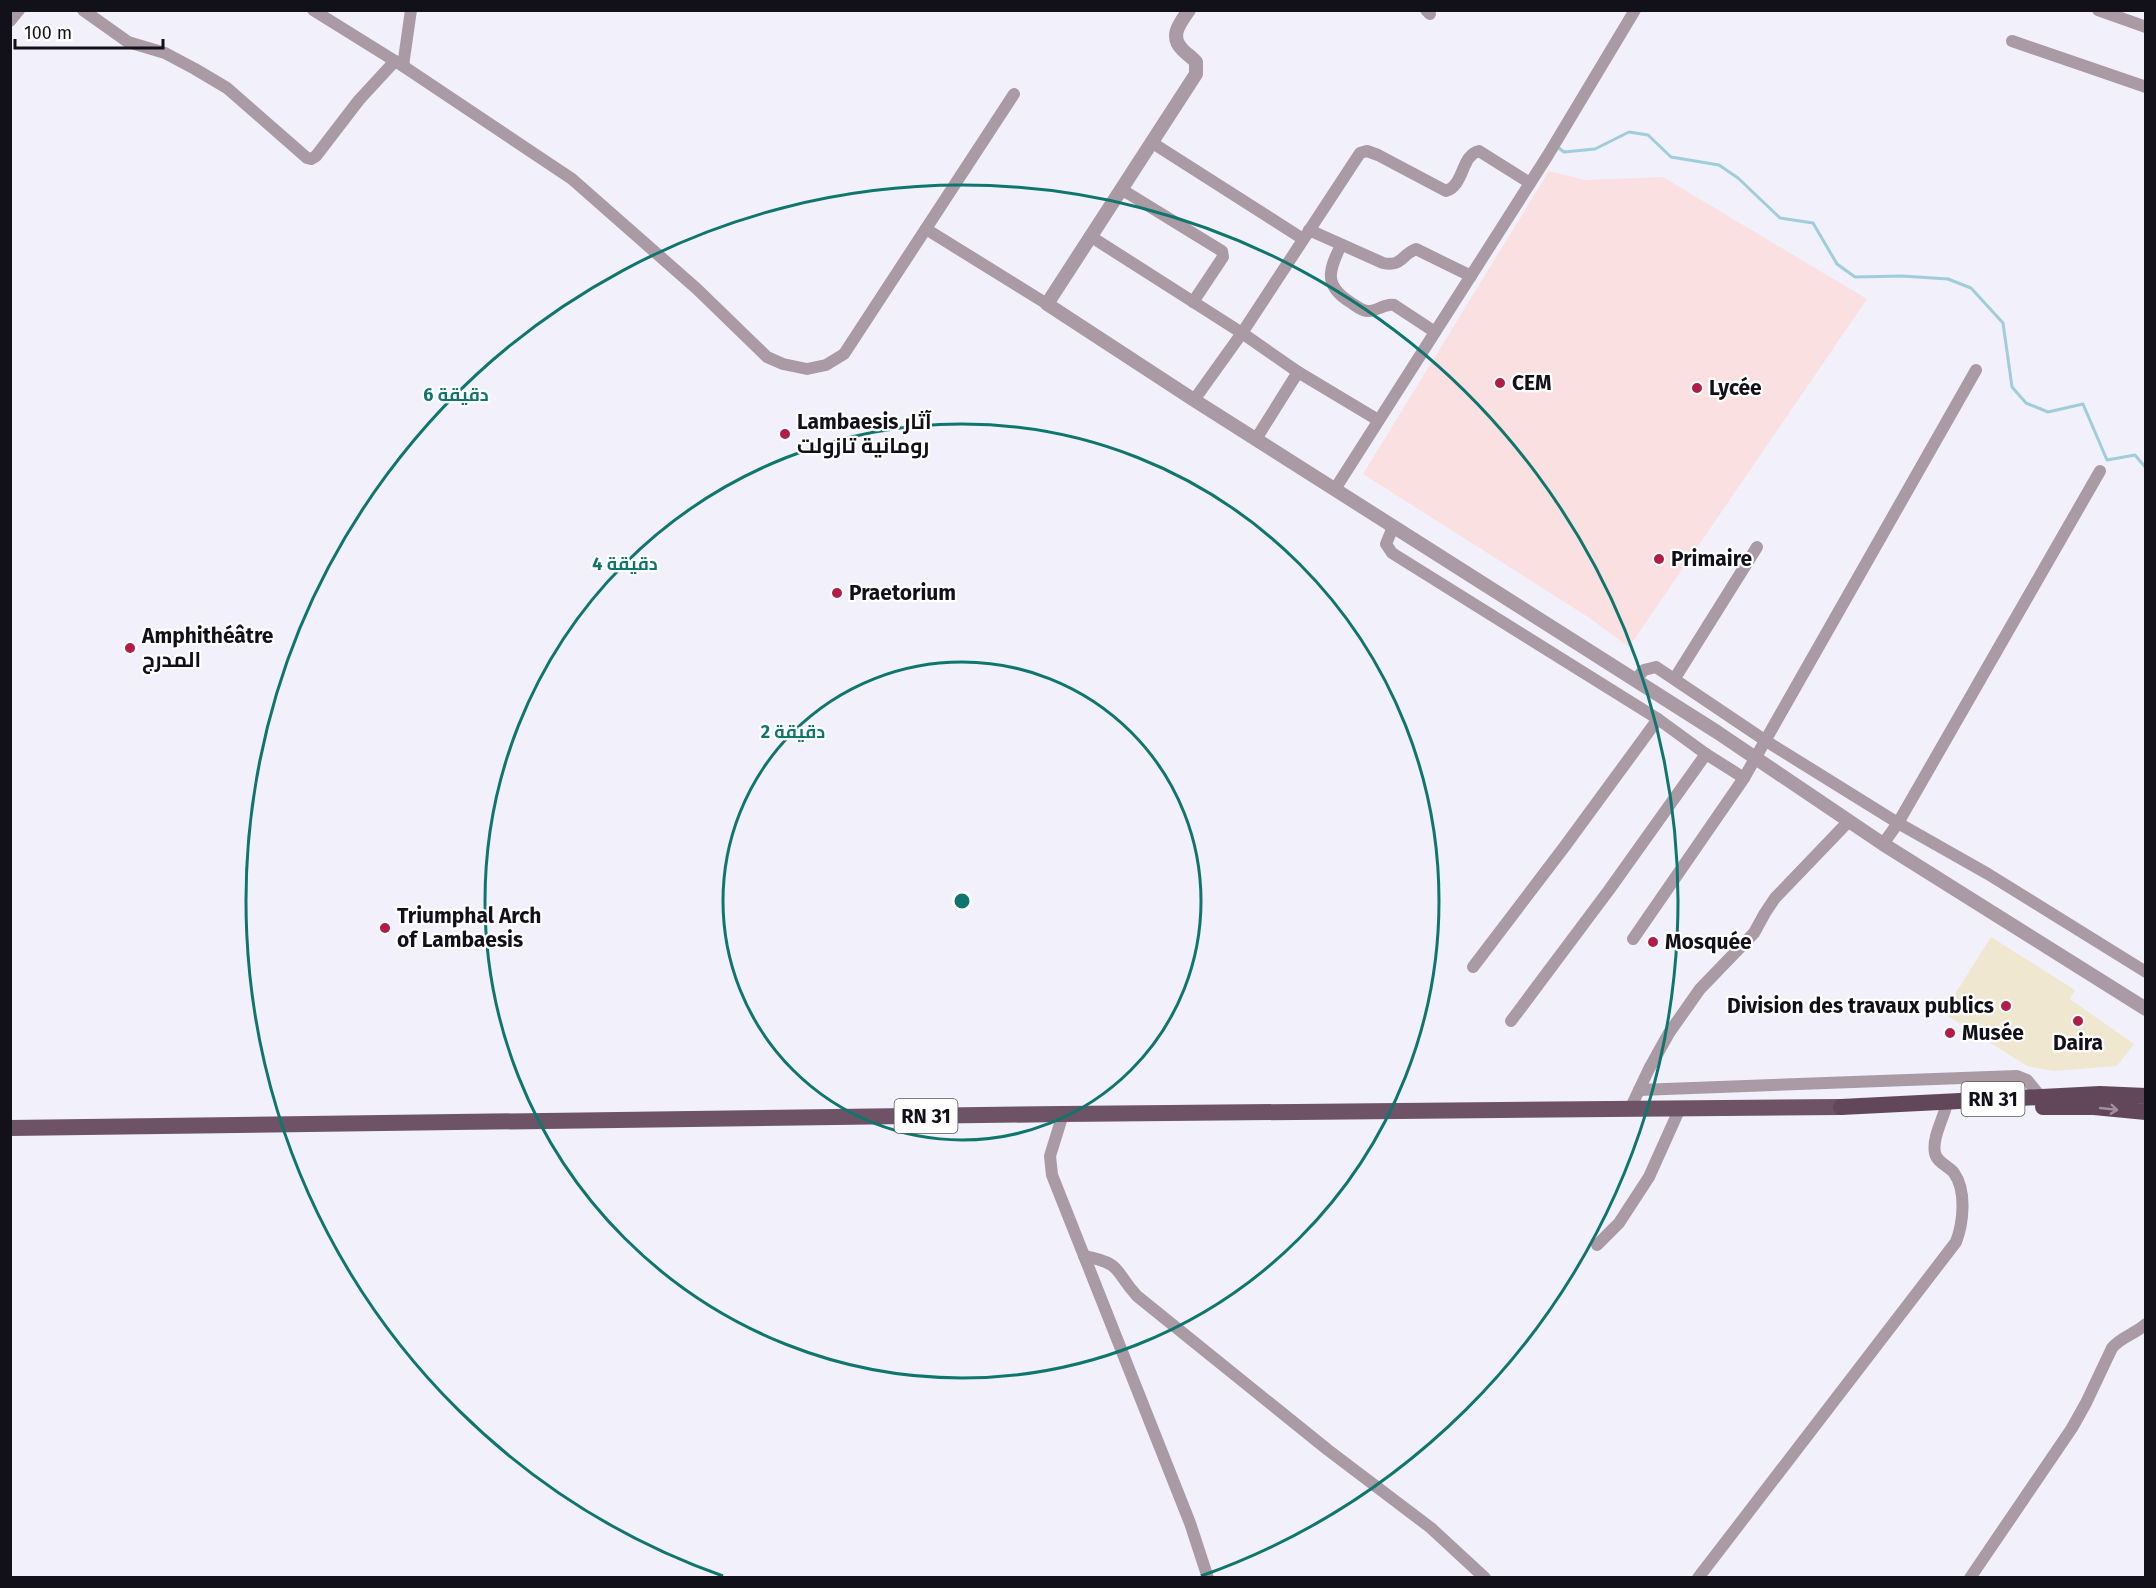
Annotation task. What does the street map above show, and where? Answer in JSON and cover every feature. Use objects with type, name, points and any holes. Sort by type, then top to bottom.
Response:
[{"type":"highway","name":"RN 31","points":[[1841,1107],[2100,1094],[2145,1096]]},
{"type":"highway","name":"RN 31","points":[[1841,1107],[2094,1107],[2145,1112]]},
{"type":"main road","name":"RN 31","points":[[10,1128],[1063,1114],[1841,1107]]},
{"type":"street","points":[[10,21],[20,10]]},
{"type":"street","points":[[82,10],[128,42],[165,53],[227,88],[307,158],[311,159],[316,156],[359,100],[399,64],[411,10]]},
{"type":"street","points":[[313,10],[572,179],[697,288],[767,357],[783,364],[807,369],[826,365],[844,354],[1014,94]]},
{"type":"street","points":[[1047,304],[1197,70],[1194,59],[1183,51],[1176,41],[1177,28],[1189,10]]},
{"type":"street","points":[[1335,489],[1530,183],[1635,10]]},
{"type":"street","points":[[2098,10],[2145,27]]},
{"type":"street","points":[[2012,41],[2145,87]]},
{"type":"street","points":[[1152,142],[1306,234],[1391,265],[1398,263],[1412,250],[1419,250],[1471,276]]},
{"type":"street","points":[[1194,400],[1242,333],[1358,155],[1363,151],[1378,155],[1446,191],[1453,188],[1471,154],[1476,151],[1485,154],[1530,183]]},
{"type":"street","points":[[1121,189],[1222,251],[1223,257],[1193,302]]},
{"type":"street","points":[[926,229],[1635,680],[1848,822],[2145,1009]]},
{"type":"street","points":[[1090,236],[1242,333],[1298,372],[1378,420]]},
{"type":"street","points":[[1341,245],[1330,270],[1337,294],[1367,311],[1388,304],[1394,305],[1435,332]]},
{"type":"street","points":[[1633,939],[1744,778],[1976,370]]},
{"type":"street","points":[[1256,439],[1298,372]]},
{"type":"street","points":[[1883,844],[1898,823],[2100,471]]},
{"type":"street","points":[[1393,527],[1386,544],[1392,553],[1658,719],[1744,778]]},
{"type":"street","points":[[1675,678],[1757,547]]},
{"type":"street","points":[[1635,680],[1644,670],[1656,667],[1766,741],[1898,823],[1988,874],[2145,972]]},
{"type":"street","points":[[1473,967],[1658,719]]},
{"type":"street","points":[[1511,1021],[1610,890],[1706,754]]},
{"type":"street","points":[[1630,1109],[1669,1033],[1700,990],[1754,933],[1775,898],[1848,822]]},
{"type":"street","points":[[1639,1090],[2011,1076],[2023,1077],[2041,1097]]},
{"type":"street","points":[[1698,1578],[1956,1242],[1962,1219],[1960,1194],[1956,1177],[1940,1161],[1935,1152],[1935,1144],[1946,1107]]},
{"type":"street","points":[[1598,1245],[1619,1223],[1649,1177],[1680,1108]]},
{"type":"street","points":[[1063,1114],[1050,1156],[1052,1175],[1190,1523],[1208,1578]]},
{"type":"street","points":[[1084,1256],[1103,1260],[1116,1266],[1137,1296],[1328,1450],[1431,1528],[1485,1578]]},
{"type":"street","points":[[1970,1578],[2072,1428],[2112,1348],[2118,1341],[2139,1330],[2145,1324]]},
{"type":"shaded area","points":[[1549,171],[1585,180],[1663,177],[1867,299],[1629,647],[1588,617],[1363,474]]},
{"type":"shaded area","name":"Division des travaux publics","points":[[1991,937],[2075,990],[2070,999],[2134,1044],[2117,1066],[2053,1071],[2027,1066],[1943,1013]]},
{"type":"waterway","points":[[1559,148],[1564,152],[1595,149],[1629,132],[1648,135],[1671,157],[1719,165],[1738,178],[1780,218],[1813,223],[1837,264],[1855,277],[1902,276],[1948,279],[1971,288],[2003,323],[2012,387],[2026,403],[2048,412],[2083,404],[2107,460],[2135,455],[2146,468]]},
{"type":"place","name":"CEM","points":[[1500,383]]},
{"type":"place","name":"Lycée","points":[[1697,388]]},
{"type":"place","name":"Lambaesis آثار رومانية تازولت","points":[[785,434]]},
{"type":"place","name":"Primaire","points":[[1659,559]]},
{"type":"place","name":"Praetorium","points":[[837,593]]},
{"type":"place","name":"Amphithéâtre المدرج","points":[[130,648]]},
{"type":"place","name":"Triumphal Arch of Lambaesis","points":[[385,928]]},
{"type":"place","name":"Mosquée","points":[[1653,942]]},
{"type":"place","name":"Division des travaux publics","points":[[2006,1006]]},
{"type":"place","name":"Daira","points":[[2078,1021]]},
{"type":"place","name":"Musée","points":[[1950,1033]]}]
